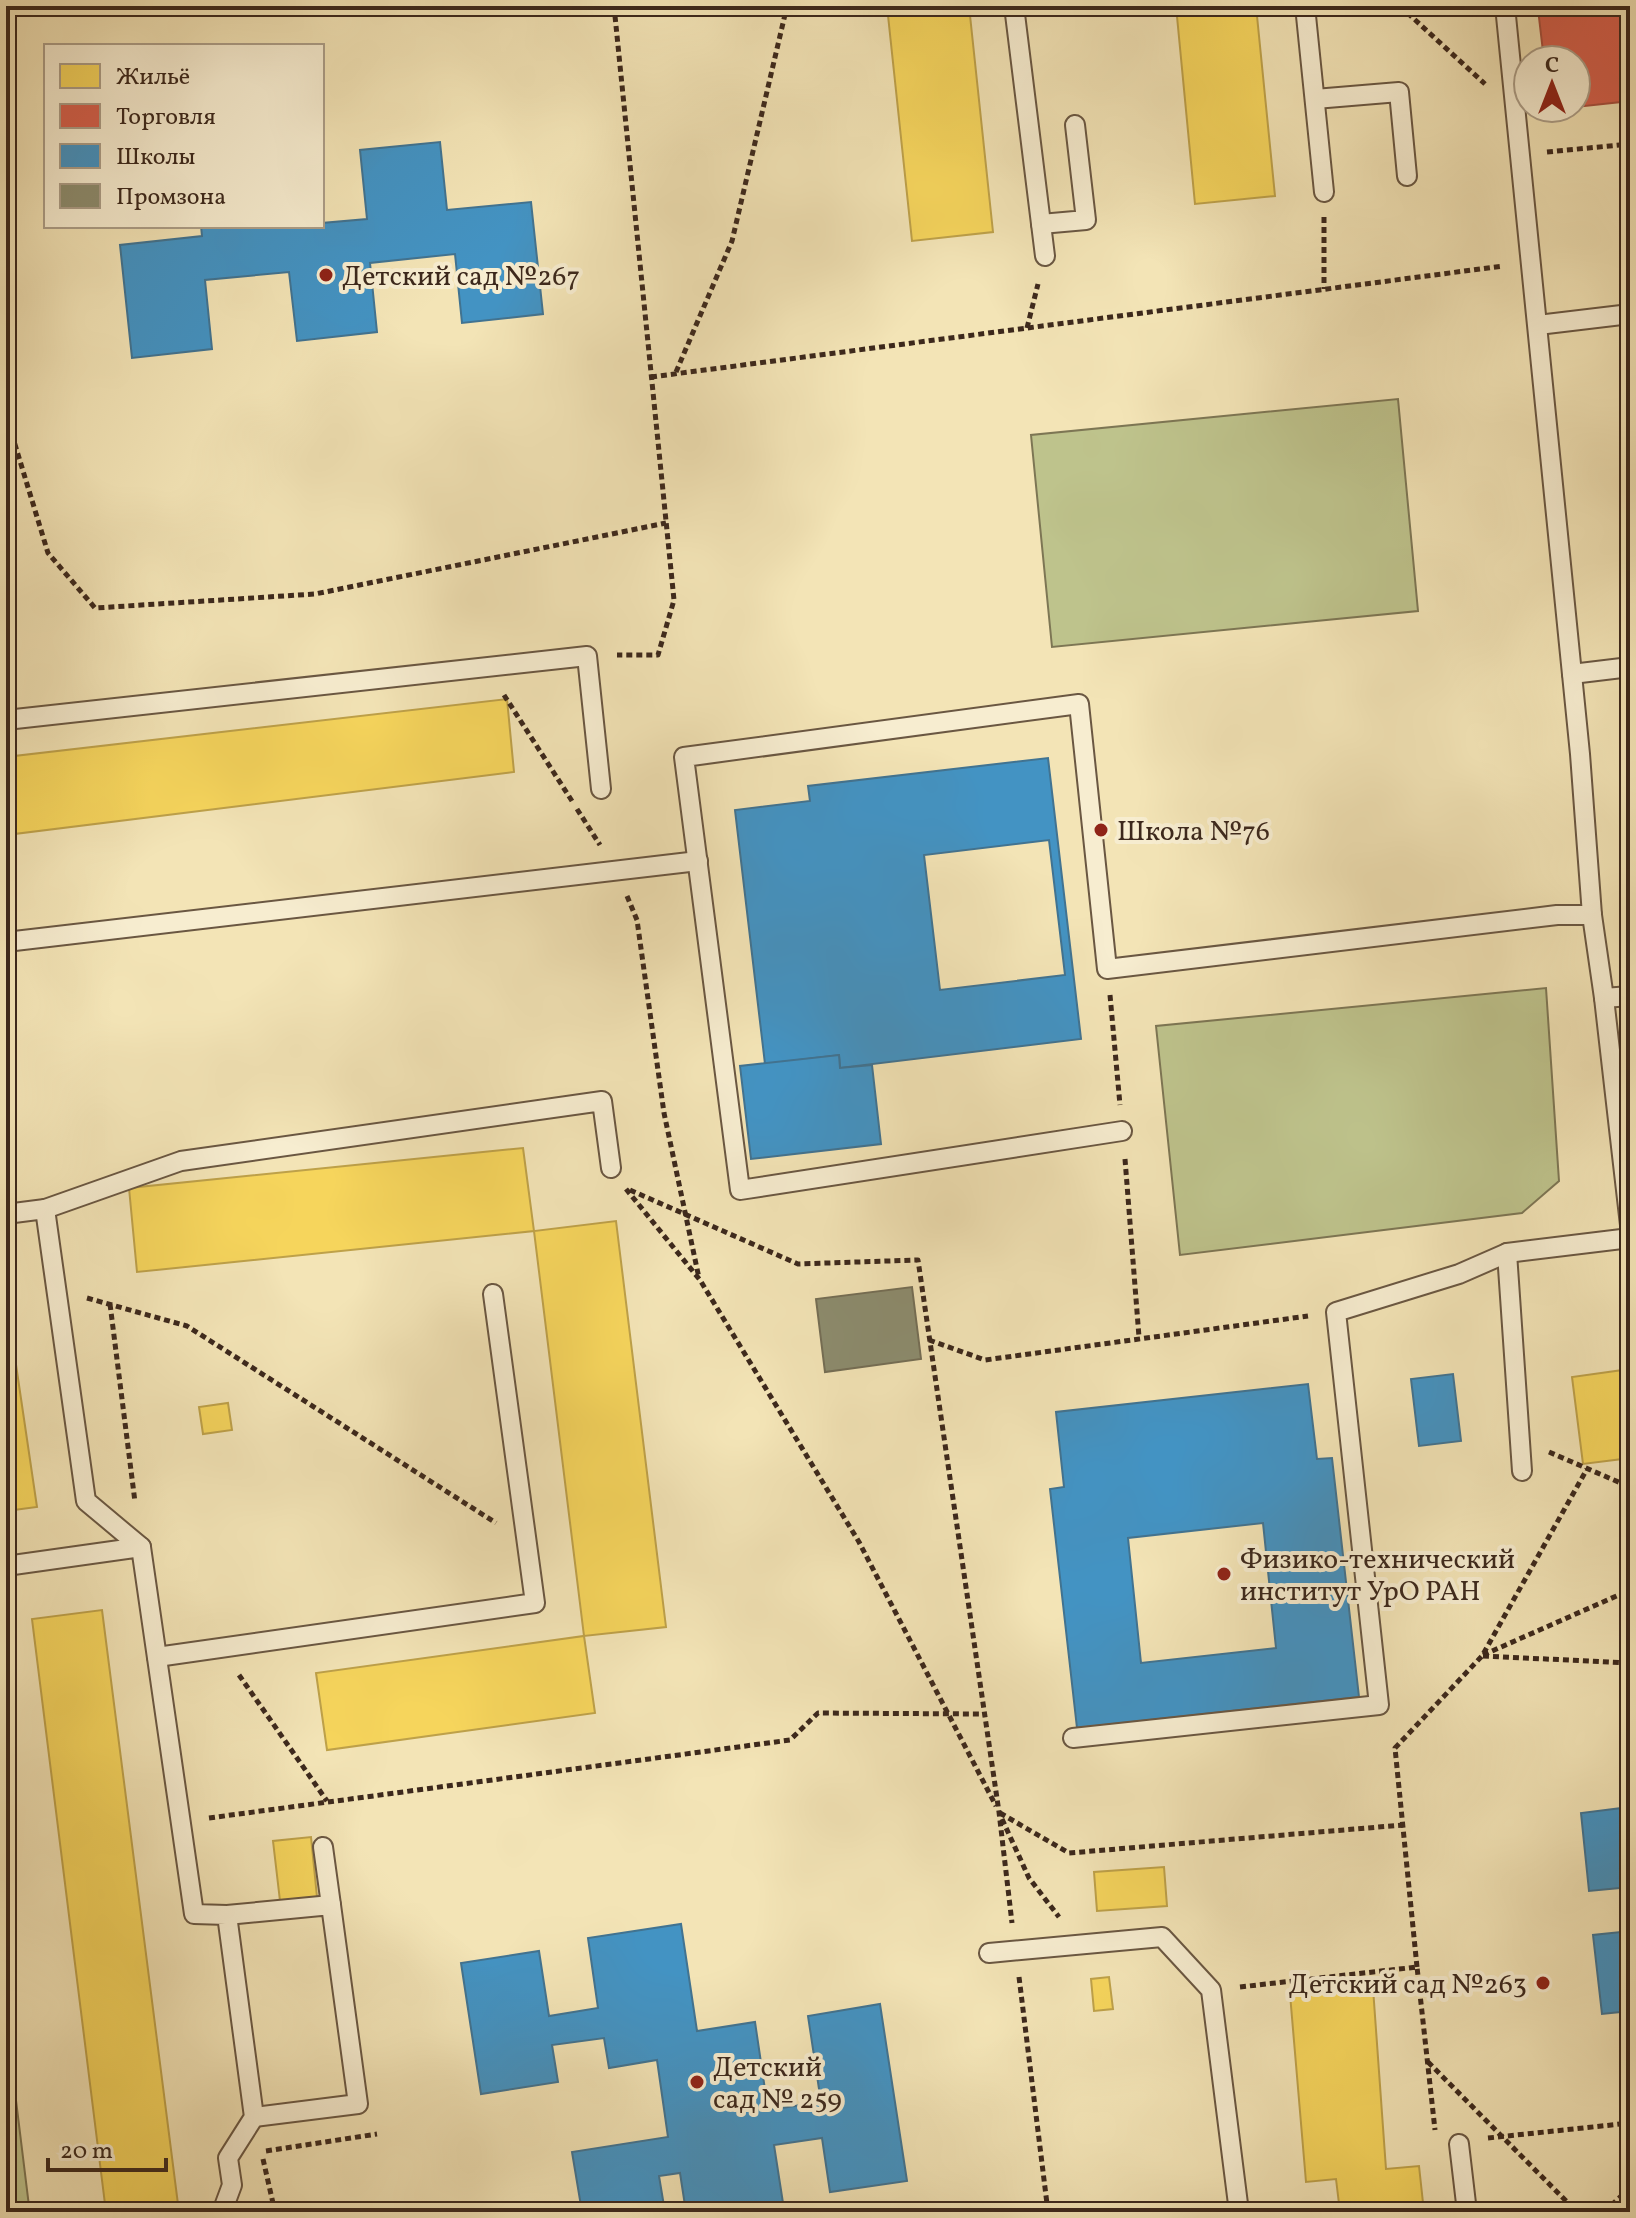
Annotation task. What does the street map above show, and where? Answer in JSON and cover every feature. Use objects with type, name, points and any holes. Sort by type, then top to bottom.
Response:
[{"type":"lane","points":[[1014,6],[1045,256]]},
{"type":"lane","points":[[1305,6],[1324,192]]},
{"type":"lane","points":[[1505,6],[1512,74]]},
{"type":"lane","points":[[1315,99],[1399,92],[1407,176]]},
{"type":"lane","points":[[1517,124],[1572,674],[1592,915],[1630,1225]]},
{"type":"lane","points":[[1041,224],[1086,220],[1075,125]]},
{"type":"lane","points":[[1538,325],[1630,314]]},
{"type":"lane","points":[[6,720],[587,656],[601,789]]},
{"type":"lane","points":[[1572,674],[1630,667]]},
{"type":"lane","points":[[1122,1131],[740,1190],[684,757],[1079,704],[1107,969],[1557,915],[1592,915]]},
{"type":"lane","points":[[6,942],[698,861]]},
{"type":"lane","points":[[1604,998],[1630,996]]},
{"type":"lane","points":[[6,1214],[45,1209],[181,1161],[602,1101],[611,1168]]},
{"type":"lane","points":[[45,1209],[86,1501],[141,1547],[194,1914],[227,1915],[331,1905]]},
{"type":"lane","points":[[1073,1738],[1379,1705],[1336,1312],[1459,1274],[1507,1253],[1630,1238]]},
{"type":"lane","points":[[1507,1253],[1522,1471]]},
{"type":"lane","points":[[157,1657],[535,1603],[493,1294]]},
{"type":"lane","points":[[6,1566],[141,1547]]},
{"type":"lane","points":[[254,2117],[358,2104],[323,1847]]},
{"type":"lane","points":[[222,2212],[232,2185],[228,2158],[254,2117],[227,1915]]},
{"type":"lane","points":[[989,1953],[1162,1937],[1211,1990],[1239,2212]]},
{"type":"lane","points":[[1459,2144],[1467,2212]]},
{"type":"path","points":[[6,10],[44,6]]},
{"type":"path","points":[[587,656],[658,655],[674,600],[614,6]]},
{"type":"path","points":[[676,373],[732,241],[787,6]]},
{"type":"path","points":[[1400,6],[1512,109]]},
{"type":"path","points":[[1521,155],[1630,144]]},
{"type":"path","points":[[1324,192],[1324,289]]},
{"type":"path","points":[[1027,328],[1045,256]]},
{"type":"path","points":[[651,377],[1532,262]]},
{"type":"path","points":[[6,415],[48,553],[95,608],[315,594],[666,523]]},
{"type":"path","points":[[486,667],[616,869],[637,920],[664,1113],[700,1280]]},
{"type":"path","points":[[611,1168],[700,1280],[859,1542],[999,1812],[1029,1878],[1081,1946]]},
{"type":"path","points":[[625,1188],[798,1264],[918,1260],[999,1812],[1048,2212]]},
{"type":"path","points":[[57,1289],[187,1326],[527,1543]]},
{"type":"path","points":[[110,1304],[141,1547]]},
{"type":"path","points":[[929,1340],[985,1360],[1336,1312]]},
{"type":"path","points":[[1519,1439],[1630,1487]]},
{"type":"path","points":[[1587,1469],[1482,1656],[1395,1748],[1437,2144],[1630,2123]]},
{"type":"path","points":[[1482,1656],[1630,1590]]},
{"type":"path","points":[[220,1648],[327,1802]]},
{"type":"path","points":[[1482,1656],[1630,1663]]},
{"type":"path","points":[[180,1821],[790,1740],[818,1713],[983,1714]]},
{"type":"path","points":[[999,1812],[1069,1853],[1403,1825]]},
{"type":"path","points":[[1211,1990],[1417,1967]]},
{"type":"path","points":[[1428,2062],[1577,2212]]},
{"type":"path","points":[[261,2152],[377,2134]]},
{"type":"path","points":[[1604,2212],[1630,2188]]},
{"type":"green space","points":[[1398,399],[1418,611],[1052,647],[1031,435]]},
{"type":"green space","points":[[1546,988],[1559,1181],[1522,1213],[1180,1255],[1156,1026]]},
{"type":"green space","points":[[6,2019],[29,2206],[30,2212],[6,2212]]},
{"type":"building: Жильё","points":[[887,6],[969,6],[993,232],[912,241]]},
{"type":"building: Жильё","points":[[1176,6],[1256,6],[1275,196],[1195,204]]},
{"type":"building: Жильё","points":[[507,699],[514,772],[6,835],[6,757]]},
{"type":"building: Жильё","points":[[523,1148],[534,1231],[137,1272],[129,1188]]},
{"type":"building: Жильё","points":[[616,1221],[666,1627],[584,1636],[534,1231]]},
{"type":"building: Жильё","points":[[6,1297],[37,1507],[6,1511]]},
{"type":"building: Жильё","points":[[1630,1369],[1630,1458],[1583,1464],[1572,1377]]},
{"type":"building: Жильё","points":[[228,1403],[232,1430],[203,1434],[199,1407]]},
{"type":"building: Жильё","points":[[102,1610],[179,2212],[106,2212],[32,1619]]},
{"type":"building: Жильё","points":[[584,1636],[595,1713],[327,1750],[316,1673]]},
{"type":"building: Жильё","points":[[311,1837],[317,1897],[280,1901],[273,1841]]},
{"type":"building: Жильё","points":[[1164,1867],[1167,1906],[1097,1911],[1094,1872]]},
{"type":"building: Жильё","points":[[1109,1977],[1113,2009],[1094,2011],[1091,1979]]},
{"type":"building: Жильё","points":[[1373,1988],[1386,2169],[1419,2166],[1424,2212],[1340,2212],[1336,2179],[1306,2182],[1290,1994]]},
{"type":"building: Торговля","points":[[1630,6],[1630,101],[1592,105],[1592,44],[1542,44],[1538,9]]},
{"type":"building: Школы","points":[[440,142],[447,210],[531,202],[543,314],[462,323],[455,254],[370,263],[377,332],[297,341],[289,272],[205,280],[212,349],[132,358],[120,245],[202,236],[201,228],[324,228],[324,223],[367,219],[360,150]]},
{"type":"building: Школы","points":[[1048,758],[1081,1039],[840,1068],[839,1055],[765,1064],[735,810],[810,801],[808,786]],"holes":[[[1049,840],[1065,975],[940,990],[924,855]]]},
{"type":"building: Школы","points":[[839,1055],[840,1068],[872,1065],[881,1144],[751,1159],[740,1066]]},
{"type":"building: Школы","points":[[1453,1374],[1461,1441],[1419,1446],[1411,1379]]},
{"type":"building: Школы","points":[[1308,1384],[1317,1459],[1332,1458],[1359,1697],[1077,1728],[1050,1489],[1064,1487],[1056,1412]],"holes":[[[1263,1523],[1276,1648],[1141,1663],[1128,1538]]]},
{"type":"building: Школы","points":[[1630,1807],[1630,1887],[1589,1891],[1581,1813]]},
{"type":"building: Школы","points":[[681,1924],[697,2031],[755,2022],[768,2110],[821,2102],[808,2016],[880,2004],[907,2181],[830,2192],[822,2138],[774,2145],[783,2203],[724,2212],[686,2212],[680,2173],[659,2176],[665,2212],[582,2212],[572,2152],[668,2137],[657,2060],[609,2068],[604,2038],[552,2045],[558,2082],[481,2094],[461,1963],[539,1951],[549,2016],[598,2008],[588,1938]]},
{"type":"building: Школы","points":[[1630,1931],[1630,2011],[1602,2014],[1593,1935]]},
{"type":"building: Промзона","points":[[912,1287],[921,1359],[825,1372],[816,1299]]},
{"type":"place","name":"Детский сад №267","points":[[326,275]]},
{"type":"place","name":"Школа №76","points":[[1101,830]]},
{"type":"place","name":"Физико-технический институт УрО РАН","points":[[1224,1574]]},
{"type":"place","name":"Детский сад №263","points":[[1543,1983]]},
{"type":"place","name":"Детский сад № 259","points":[[697,2082]]}]
